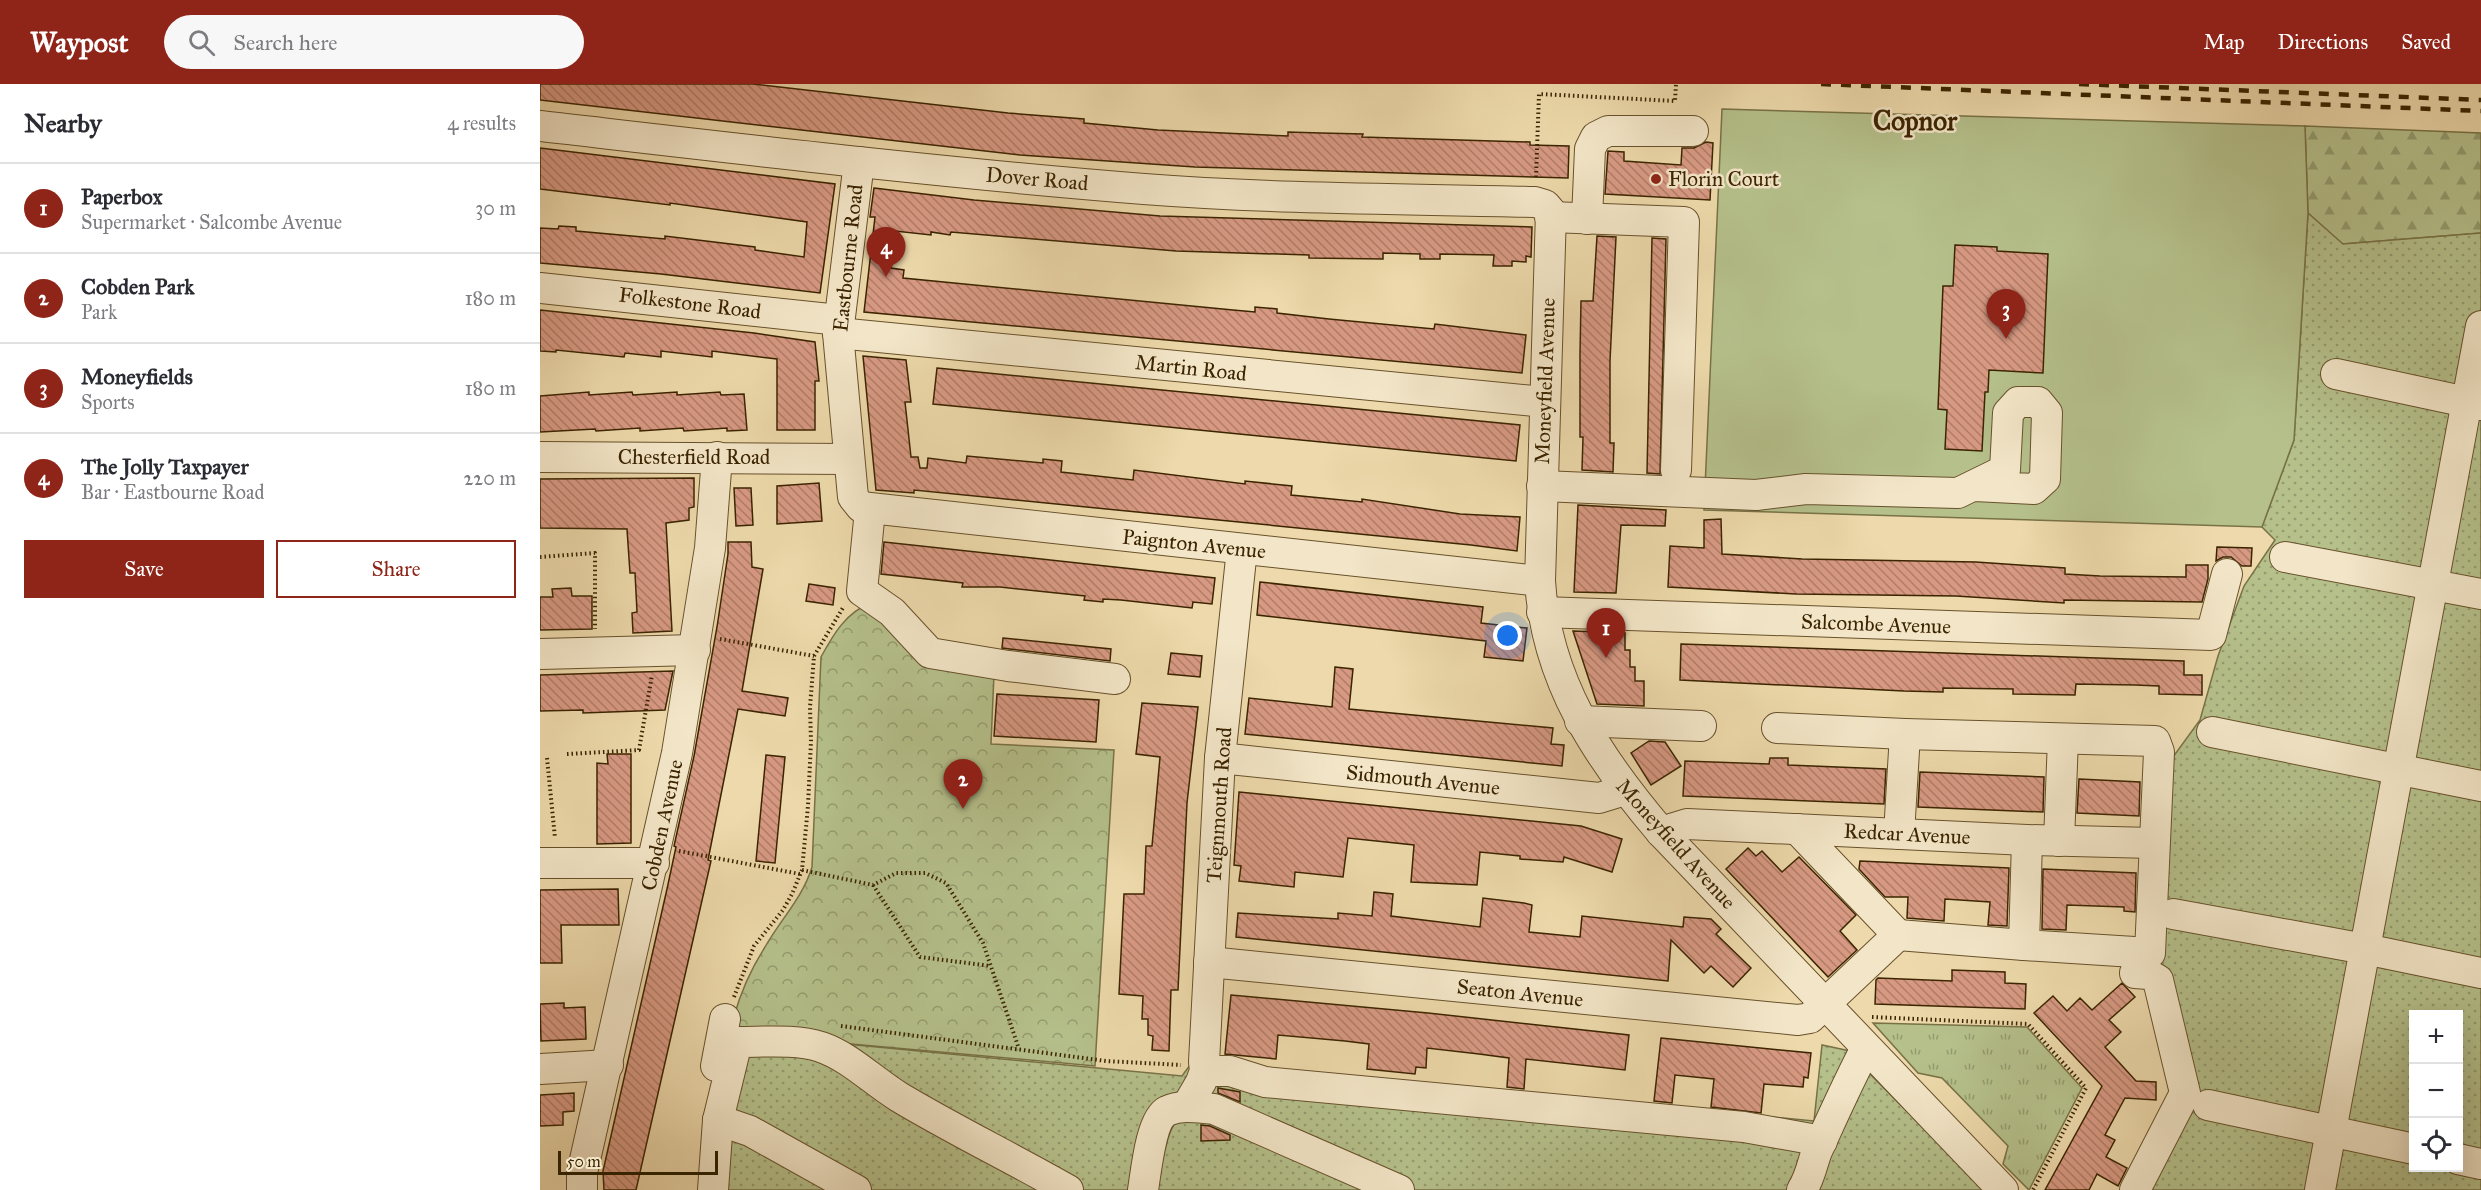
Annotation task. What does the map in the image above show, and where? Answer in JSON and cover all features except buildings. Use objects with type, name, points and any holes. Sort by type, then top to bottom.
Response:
[{"type":"street","name":"Dover Road","points":[[540,126],[859,162],[1146,189],[1543,210],[1587,219],[1684,222],[1676,470]]},
{"type":"street","points":[[1587,219],[1590,149],[1596,137],[1608,131],[1693,131]]},
{"type":"street","name":"Eastbourne Road","points":[[859,162],[839,327],[849,459],[862,503],[862,591]]},
{"type":"street","name":"Moneyfield Avenue","points":[[1543,210],[1544,402],[1540,581],[1542,612],[1553,656],[1580,721],[1625,790],[1661,832],[2003,1190]]},
{"type":"street","name":"Folkestone Road","points":[[540,288],[839,327]]},
{"type":"street","points":[[2320,1190],[2432,586],[2474,404],[2481,326]]},
{"type":"street","name":"Martin Road","points":[[839,327],[1544,402]]},
{"type":"street","points":[[2336,374],[2474,404]]},
{"type":"street","name":"Chesterfield Road","points":[[540,457],[849,459]]},
{"type":"street","name":"Cobden Avenue","points":[[582,1190],[582,1173],[656,855],[677,753],[710,548],[717,457]]},
{"type":"street","points":[[1542,486],[1756,495],[1806,489],[1958,493],[1975,486]]},
{"type":"street","name":"Paignton Avenue","points":[[862,503],[1242,549],[1540,581]]},
{"type":"street","name":"Teignmouth Road","points":[[1205,1057],[1220,758],[1242,549]]},
{"type":"street","points":[[2285,557],[2481,594]]},
{"type":"street","name":"Salcombe Avenue","points":[[1542,612],[2211,635],[2227,574]]},
{"type":"street","points":[[862,591],[892,612],[930,653],[1008,666],[1115,679]]},
{"type":"street","points":[[540,654],[656,652],[696,643]]},
{"type":"street","points":[[1580,721],[1701,726]]},
{"type":"street","points":[[1777,728],[2155,741],[2159,752],[2153,843],[2150,953],[1898,935],[1797,829]]},
{"type":"street","points":[[2212,732],[2481,786]]},
{"type":"street","points":[[1899,834],[1905,734]]},
{"type":"street","points":[[2059,841],[2063,739]]},
{"type":"street","name":"Sidmouth Avenue","points":[[1220,758],[1599,798],[1625,790]]},
{"type":"street","name":"Redcar Avenue","points":[[1661,832],[1687,824],[2027,840],[2153,843]]},
{"type":"street","points":[[2024,945],[2027,840]]},
{"type":"street","points":[[549,863],[656,855]]},
{"type":"street","points":[[2173,914],[2481,973]]},
{"type":"street","name":"Seaton Avenue","points":[[1209,962],[1798,1020],[1835,1015],[1898,935]]},
{"type":"street","points":[[2135,973],[2148,974],[2158,981],[2185,1094],[2135,1190]]},
{"type":"street","points":[[698,1190],[706,1116],[725,1019]]},
{"type":"street","points":[[713,1190],[718,1120],[738,1042],[783,1042],[820,1047],[849,1062],[875,1082],[957,1131],[1023,1164],[1068,1190]]},
{"type":"street","points":[[1808,1188],[1822,1141],[1844,1088],[1866,1048]]},
{"type":"street","points":[[1187,1106],[1205,1057],[1230,1071],[1277,1083],[1744,1127],[1822,1141]]},
{"type":"street","points":[[540,1069],[608,1065]]},
{"type":"street","points":[[2208,1105],[2409,1148]]},
{"type":"street","points":[[1143,1190],[1157,1122],[1166,1112],[1187,1106],[1214,1109],[1399,1190]]},
{"type":"street","points":[[718,1120],[750,1131],[856,1190]]},
{"type":"street","points":[[2463,1160],[2481,1164]]},
{"type":"path","points":[[1543,210],[1539,94],[1675,101],[1676,84]]},
{"type":"path","points":[[540,557],[595,553],[596,653]]},
{"type":"path","points":[[725,1019],[754,946],[783,910],[801,872],[808,806],[810,707],[814,656],[843,607],[862,591]]},
{"type":"path","points":[[696,643],[747,643],[814,656]]},
{"type":"path","points":[[567,754],[639,750],[656,652]]},
{"type":"path","points":[[547,758],[549,863]]},
{"type":"path","points":[[656,855],[801,872],[873,885],[896,873],[925,873],[946,883],[983,943],[1019,1049]]},
{"type":"path","points":[[873,885],[920,957],[992,966]]},
{"type":"path","points":[[1835,1015],[2028,1024],[2086,1088],[2033,1190]]},
{"type":"path","points":[[831,1025],[876,1029],[1106,1061],[1180,1065],[1188,1059],[1190,1044],[1205,1057]]},
{"type":"green space","points":[[1722,109],[2305,126],[2308,213],[2294,440],[2262,527],[1704,510]]},
{"type":"green space","points":[[2305,126],[2481,133],[2481,233],[2342,244],[2308,213]]},
{"type":"green space","points":[[2308,213],[2343,244],[2481,233],[2481,1190],[2142,1190],[2196,1093],[2155,955],[2173,757],[2200,720],[2218,656],[2244,586],[2275,540],[2262,527],[2294,440]]},
{"type":"green space","points":[[871,603],[994,674],[991,744],[1114,750],[1095,1066],[730,1033],[748,978],[771,937],[797,898],[812,867],[821,657],[847,618]]},
{"type":"green space","points":[[1873,1023],[2027,1027],[2082,1088],[2029,1190],[2003,1164],[2008,1146],[1942,1078],[1918,1073]]},
{"type":"green space","points":[[730,1033],[1182,1076],[1193,1061],[1814,1121],[1822,1045],[1850,1051],[1985,1190],[707,1190]]},
{"type":"railway","points":[[1821,84],[2481,111]]},
{"type":"railway","points":[[2079,84],[2481,100]]},
{"type":"place","name":"Florin Court","points":[[1656,179]]},
{"type":"place","name":"The Jolly Taxpayer","points":[[886,277]]},
{"type":"place","name":"Moneyfields","points":[[2006,339]]},
{"type":"place","name":"Paperbox","points":[[1606,658]]},
{"type":"place","name":"Cobden Park","points":[[963,809]]},
{"type":"district","name":"Copnor","points":[[1915,120]]}]
